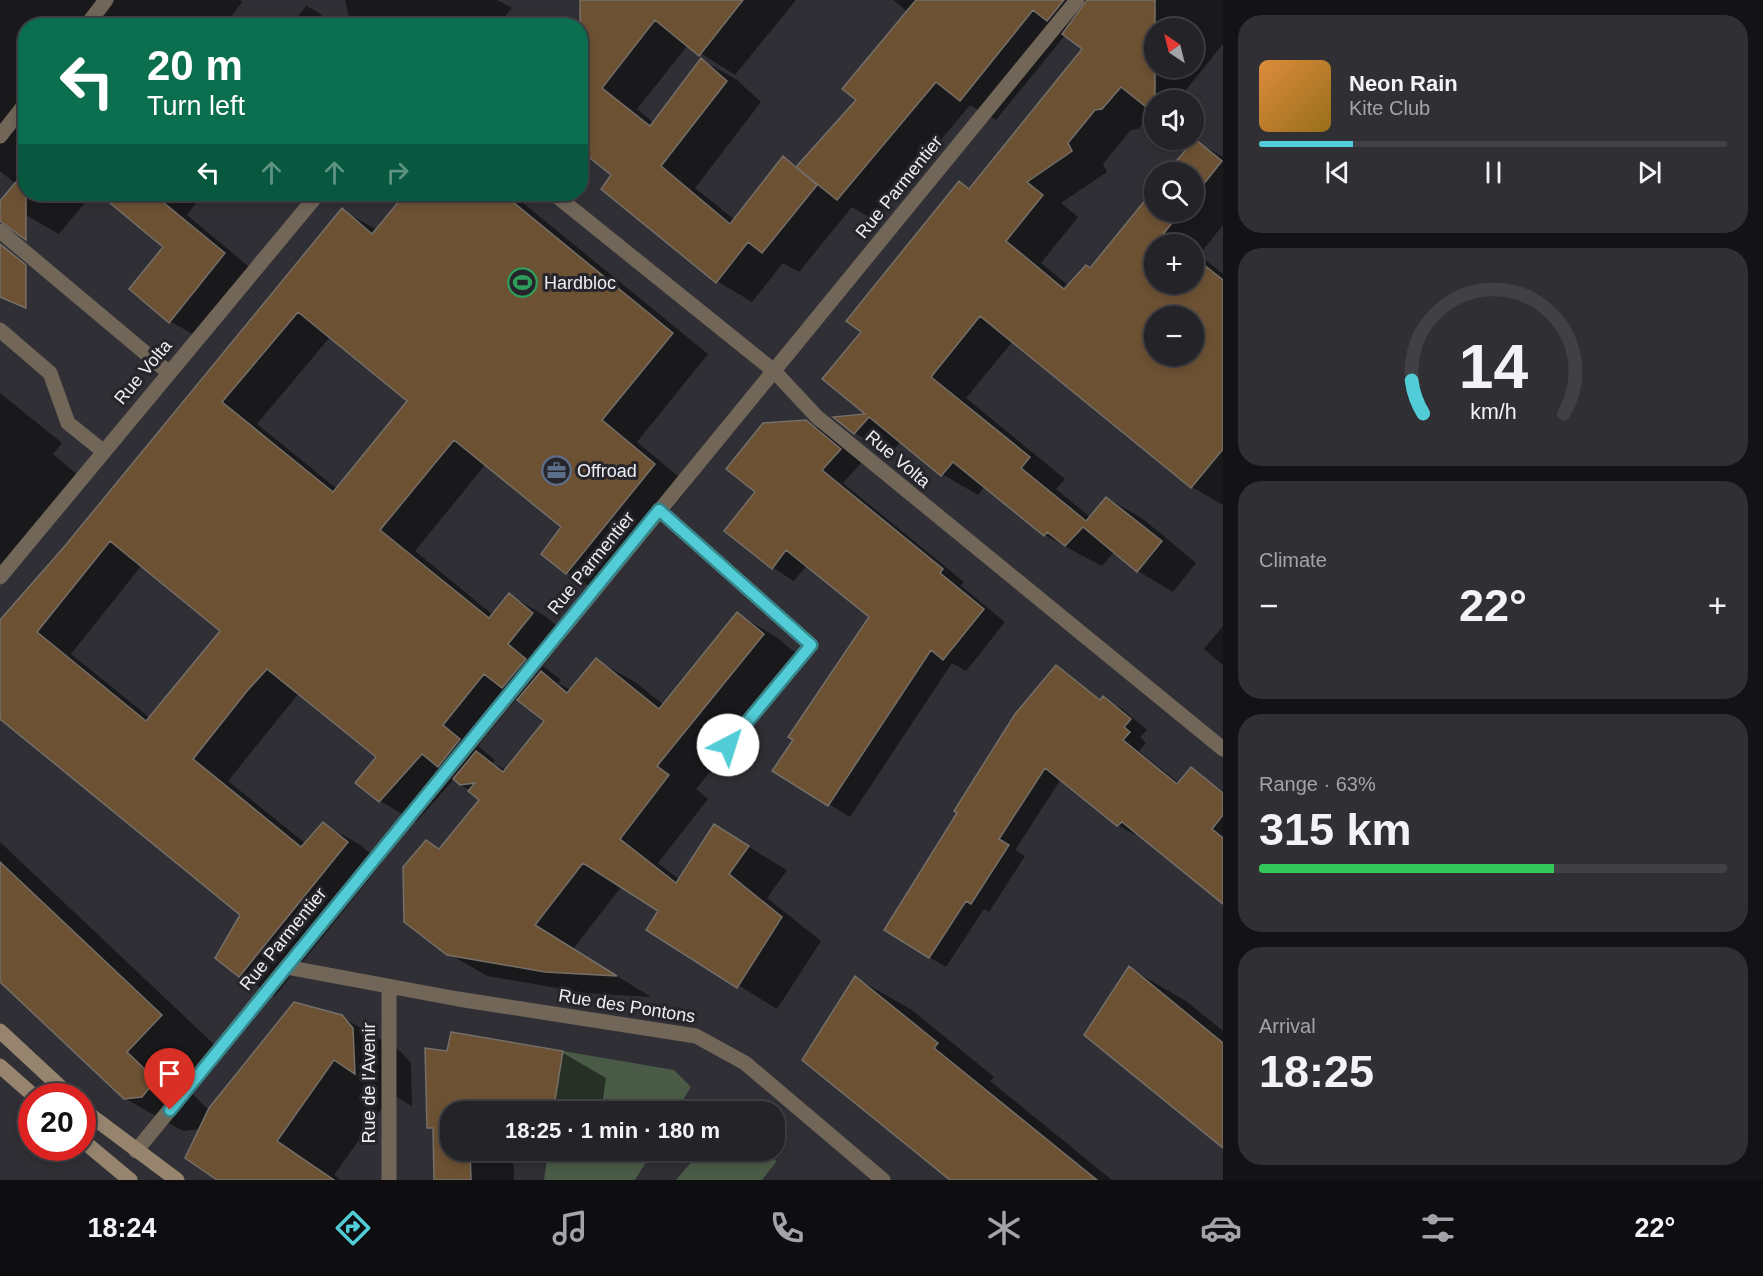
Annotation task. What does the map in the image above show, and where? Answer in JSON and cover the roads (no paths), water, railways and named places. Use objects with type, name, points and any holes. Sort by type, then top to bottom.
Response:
[{"type":"main road","points":[[0,1031],[56,1083]]},
{"type":"main road","points":[[0,1066],[19,1083]]},
{"type":"main road","points":[[96,1120],[177,1180]]},
{"type":"main road","points":[[96,1152],[130,1180]]},
{"type":"street","points":[[92,18],[106,0]]},
{"type":"street","name":"Rue Parmentier","points":[[136,1151],[1077,0]]},
{"type":"street","points":[[0,136],[18,113]]},
{"type":"street","name":"Rue Volta","points":[[0,577],[312,201]]},
{"type":"street","name":"Rue Volta","points":[[563,201],[774,371],[817,417],[1223,749]]},
{"type":"street","points":[[0,231],[168,372]]},
{"type":"street","points":[[0,330],[50,373],[68,423],[103,451]]},
{"type":"street","points":[[659,510],[811,645],[728,745]]},
{"type":"street","name":"Rue des Pontons","points":[[286,968],[389,987],[696,1036],[745,1063],[883,1180]]},
{"type":"street","name":"Rue de l'Avenir","points":[[389,987],[389,1180]]},
{"type":"place","name":"Hardbloc","points":[[523,283]]},
{"type":"place","name":"Offroad","points":[[556,471]]}]
